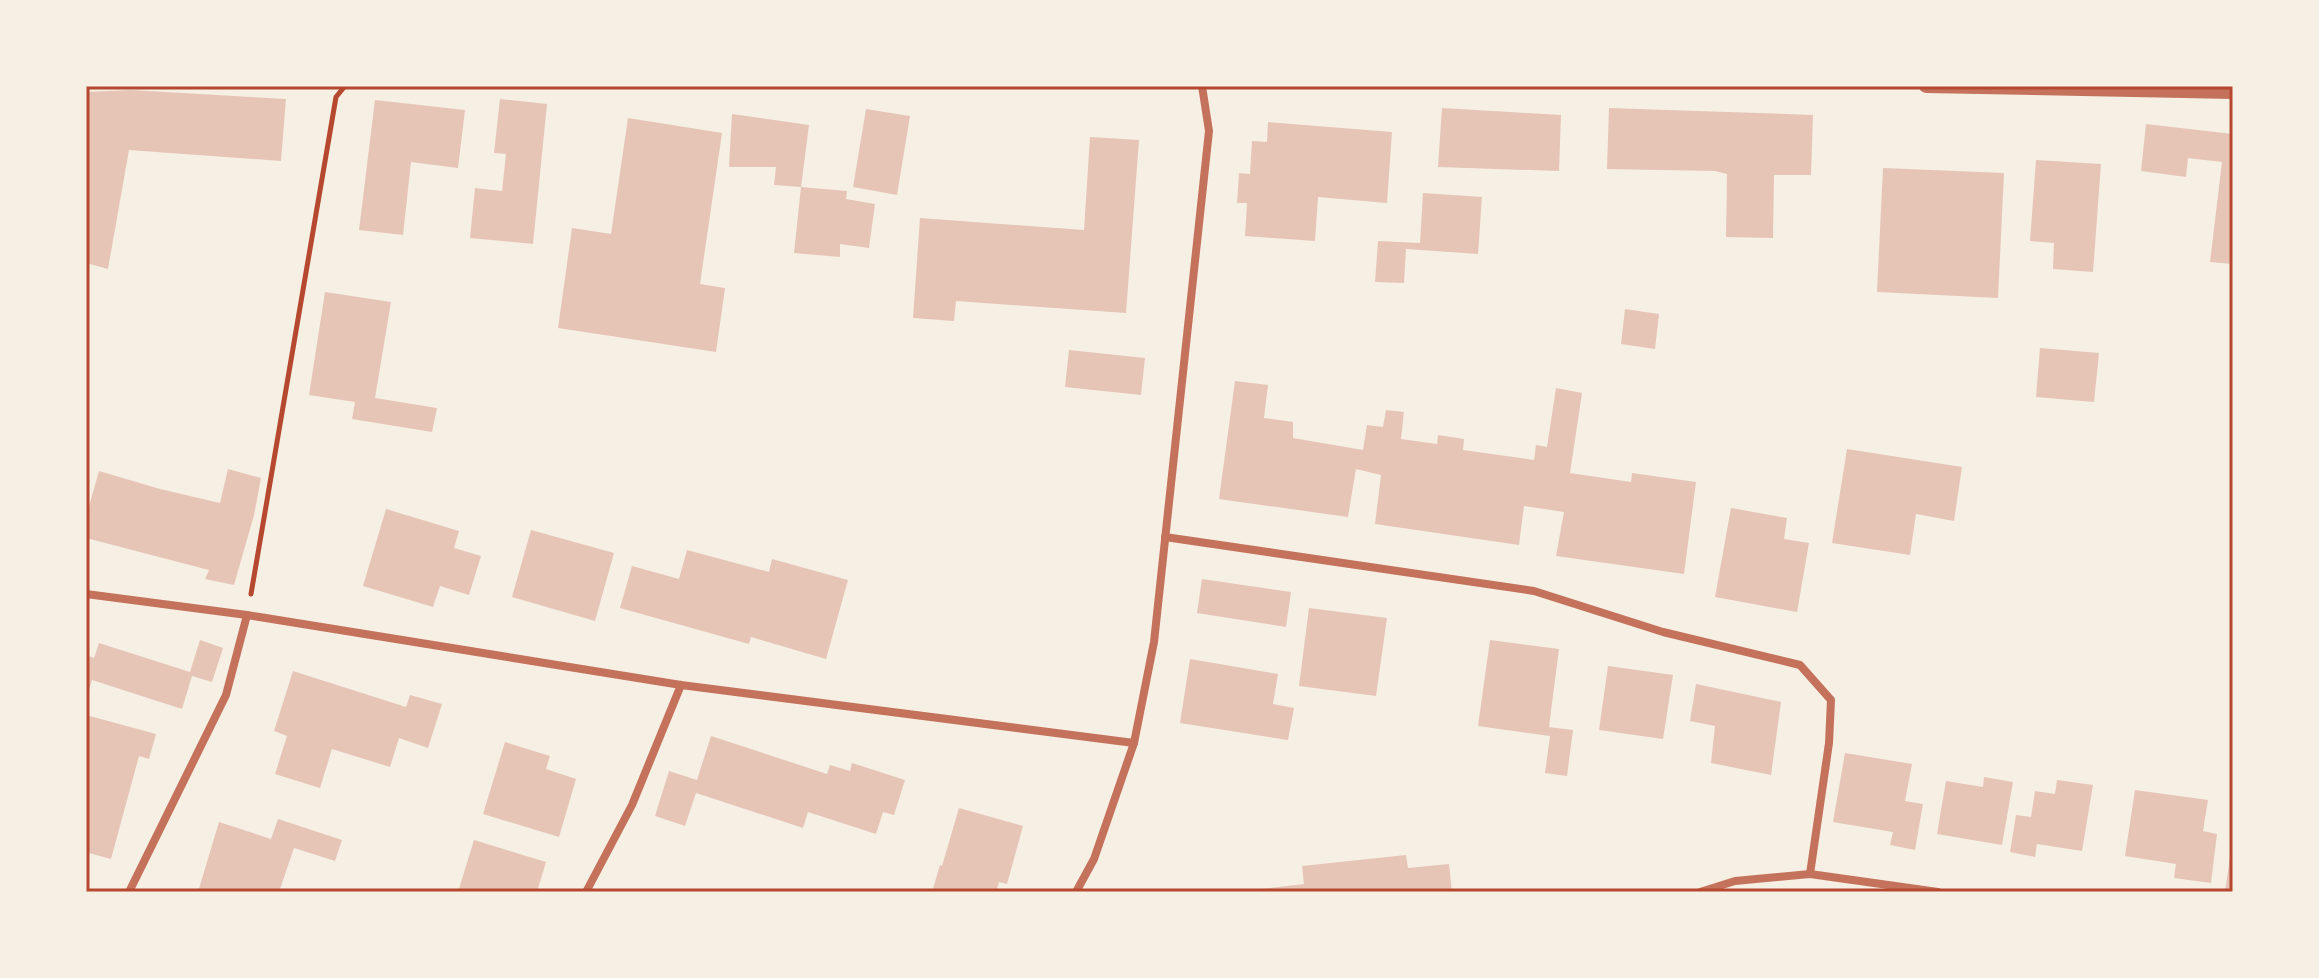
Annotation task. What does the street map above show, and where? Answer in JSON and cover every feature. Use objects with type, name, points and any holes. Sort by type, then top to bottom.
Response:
[{"type":"street","points":[[1076,892],[1094,859],[1134,743],[1154,642],[1209,131],[1202,86]]},
{"type":"street","points":[[1926,86],[2233,92]]},
{"type":"street","points":[[1165,537],[1534,591],[1663,632],[1800,665],[1831,700],[1829,743],[1810,874]]},
{"type":"street","points":[[86,594],[247,615],[681,685],[1134,743]]},
{"type":"street","points":[[129,892],[226,695],[247,615]]},
{"type":"street","points":[[586,892],[632,805],[681,685]]},
{"type":"street","points":[[1700,892],[1735,881],[1810,874],[1938,892]]},
{"type":"path","points":[[247,615],[336,97],[345,86]]},
{"type":"building","points":[[131,90],[286,99],[281,161],[129,150],[108,269],[86,263],[86,92]]},
{"type":"building","points":[[500,99],[547,104],[533,244],[470,238],[475,188],[502,191],[506,154],[494,153]]},
{"type":"building","points":[[375,100],[465,110],[458,168],[411,162],[403,235],[359,230]]},
{"type":"building","points":[[1442,108],[1561,115],[1559,171],[1438,167]]},
{"type":"building","points":[[1609,108],[1813,115],[1811,175],[1774,175],[1773,238],[1726,237],[1727,174],[1715,171],[1607,169]]},
{"type":"building","points":[[866,109],[910,116],[897,195],[853,187]]},
{"type":"building","points":[[732,114],[809,125],[801,187],[774,185],[776,167],[729,167]]},
{"type":"building","points":[[628,118],[722,133],[700,284],[725,288],[716,352],[558,328],[572,228],[611,234]]},
{"type":"building","points":[[1268,122],[1392,132],[1387,203],[1318,197],[1315,241],[1245,236],[1247,203],[1237,203],[1239,173],[1250,174],[1252,141],[1267,142]]},
{"type":"building","points":[[2146,124],[2233,134],[2233,264],[2210,262],[2222,162],[2188,158],[2186,177],[2141,171]]},
{"type":"building","points":[[1090,137],[1139,140],[1126,313],[956,301],[954,321],[913,318],[920,218],[1084,230]]},
{"type":"building","points":[[2036,160],[2101,164],[2093,272],[2053,269],[2054,243],[2030,241]]},
{"type":"building","points":[[1883,168],[2004,173],[1998,298],[1877,292]]},
{"type":"building","points":[[801,187],[847,191],[846,199],[875,204],[869,248],[840,244],[840,257],[794,253]]},
{"type":"building","points":[[1423,193],[1482,197],[1478,254],[1406,249],[1404,283],[1375,282],[1378,241],[1420,243]]},
{"type":"building","points":[[325,292],[391,302],[375,398],[437,408],[432,432],[352,419],[355,402],[309,395]]},
{"type":"building","points":[[1625,309],[1659,314],[1655,349],[1621,344]]},
{"type":"building","points":[[2040,348],[2099,353],[2094,402],[2036,397]]},
{"type":"building","points":[[1069,350],[1145,358],[1141,395],[1065,387]]},
{"type":"building","points":[[1235,381],[1268,385],[1264,418],[1293,422],[1293,438],[1363,450],[1367,425],[1383,427],[1386,410],[1404,412],[1401,439],[1437,444],[1438,435],[1464,439],[1463,450],[1534,460],[1536,445],[1547,447],[1556,388],[1582,393],[1570,473],[1631,482],[1632,473],[1696,482],[1684,574],[1556,556],[1564,512],[1524,506],[1519,545],[1375,524],[1381,475],[1356,469],[1348,517],[1219,499]]},
{"type":"building","points":[[1847,449],[1962,467],[1954,521],[1916,514],[1910,555],[1832,543]]},
{"type":"building","points":[[228,469],[261,478],[234,585],[205,579],[209,570],[86,538],[86,517],[99,471],[220,503]]},
{"type":"building","points":[[1731,508],[1787,518],[1784,539],[1809,543],[1797,612],[1715,597]]},
{"type":"building","points":[[386,509],[459,531],[454,548],[481,556],[469,595],[440,586],[433,607],[363,586]]},
{"type":"building","points":[[531,530],[614,553],[595,621],[512,597]]},
{"type":"building","points":[[687,550],[769,572],[772,559],[848,580],[826,659],[751,637],[749,644],[620,608],[632,566],[679,579]]},
{"type":"building","points":[[1202,579],[1291,592],[1286,627],[1197,613]]},
{"type":"building","points":[[1309,608],[1387,618],[1376,696],[1299,686]]},
{"type":"building","points":[[200,640],[223,648],[212,682],[192,676],[182,709],[92,680],[89,690],[86,689],[86,655],[94,658],[99,643],[190,672]]},
{"type":"building","points":[[1490,640],[1559,649],[1549,727],[1573,730],[1567,776],[1545,773],[1550,736],[1478,726]]},
{"type":"building","points":[[1190,659],[1278,674],[1273,704],[1294,708],[1288,740],[1180,723]]},
{"type":"building","points":[[1608,666],[1673,675],[1663,739],[1599,730]]},
{"type":"building","points":[[293,671],[406,707],[410,695],[442,704],[428,748],[399,738],[390,767],[332,749],[320,788],[275,774],[287,736],[274,731]]},
{"type":"building","points":[[1696,684],[1781,702],[1771,775],[1711,763],[1715,726],[1690,721]]},
{"type":"building","points":[[86,715],[156,734],[149,759],[139,756],[111,859],[89,853],[86,861]]},
{"type":"building","points":[[711,736],[827,774],[830,765],[850,771],[852,763],[905,780],[894,815],[883,812],[876,834],[808,812],[803,828],[696,793],[685,826],[655,816],[669,771],[697,780]]},
{"type":"building","points":[[505,742],[550,756],[546,769],[576,779],[559,837],[483,814]]},
{"type":"building","points":[[1845,753],[1912,764],[1905,801],[1923,804],[1915,850],[1890,845],[1893,832],[1833,822]]},
{"type":"building","points":[[1984,777],[2013,782],[2002,845],[1937,834],[1946,781],[1983,787]]},
{"type":"building","points":[[2057,780],[2093,785],[2082,851],[2037,844],[2035,857],[2010,852],[2016,815],[2031,817],[2035,791],[2055,794]]},
{"type":"building","points":[[2135,790],[2208,800],[2203,831],[2217,834],[2211,883],[2174,878],[2176,864],[2125,856]]},
{"type":"building","points":[[959,808],[1023,826],[1007,884],[999,882],[996,892],[932,892]]},
{"type":"building","points":[[278,819],[342,840],[335,861],[294,848],[279,892],[198,892],[219,822],[271,839]]},
{"type":"building","points":[[474,840],[546,862],[537,892],[458,892]]},
{"type":"building","points":[[2231,850],[2233,892],[2225,892]]},
{"type":"building","points":[[1406,855],[1408,868],[1449,864],[1452,892],[1252,890],[1304,884],[1302,866]]}]
